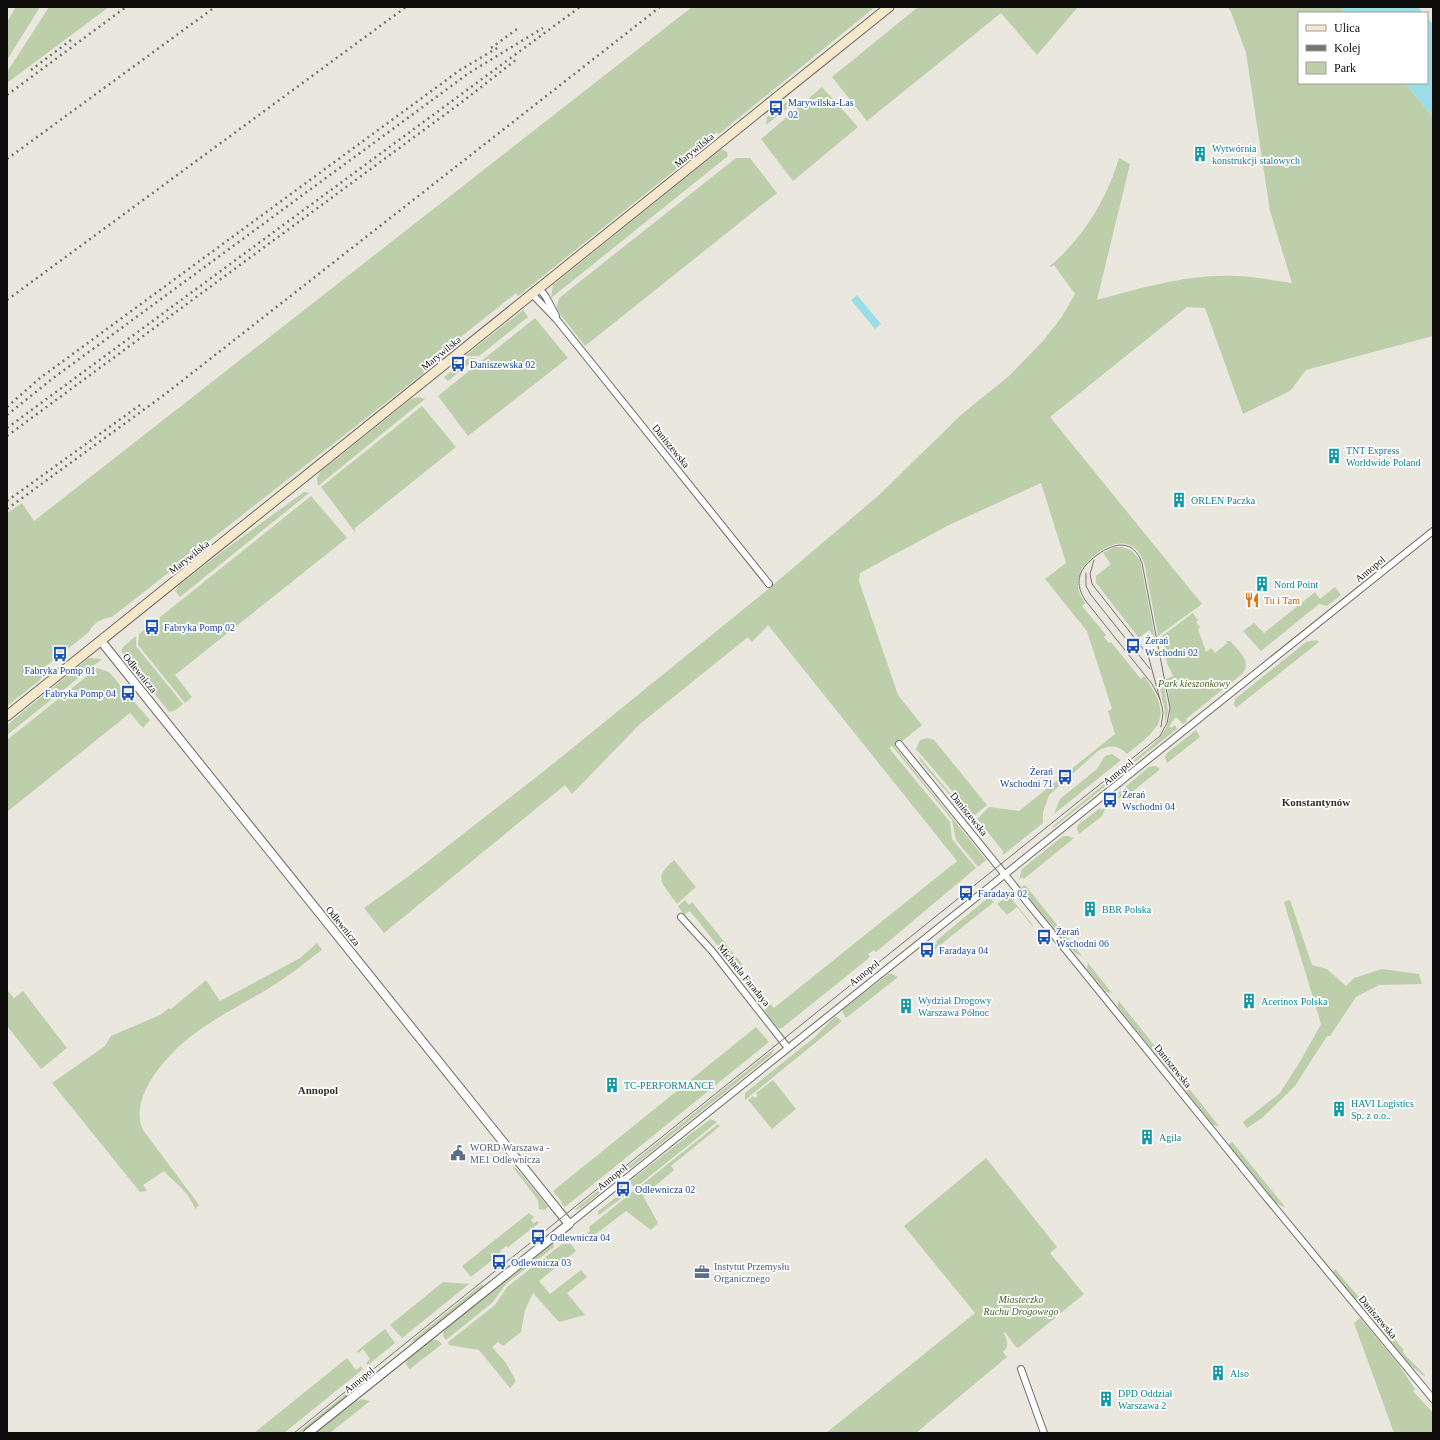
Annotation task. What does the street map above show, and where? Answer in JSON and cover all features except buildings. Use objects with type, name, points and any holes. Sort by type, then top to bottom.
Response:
[{"type":"main road","name":"Marywilska","points":[[7,716],[262,513],[889,7]]},
{"type":"street","name":"Daniszewska","points":[[539,288],[546,297],[557,320]]},
{"type":"street","name":"Daniszewska","points":[[532,294],[557,320],[769,584]]},
{"type":"street","name":"Annopol","points":[[308,1433],[1433,531]]},
{"type":"street","name":"Odlewnicza","points":[[101,641],[569,1224]]},
{"type":"street","name":"Daniszewska","points":[[899,744],[1254,1183],[1433,1399]]},
{"type":"street","name":"Michaela Faradaya","points":[[681,917],[712,951],[788,1048]]},
{"type":"street","points":[[1021,1369],[1044,1433]]},
{"type":"green space","points":[[16,7],[40,7],[7,60],[7,22]]},
{"type":"green space","points":[[49,7],[109,7],[7,83],[7,72]]},
{"type":"green space","points":[[692,7],[875,7],[719,134],[717,132],[690,154],[690,158],[518,296],[516,293],[427,364],[430,368],[112,617],[96,623],[89,632],[45,667],[46,672],[39,681],[7,706],[7,513],[22,503],[34,521]]},
{"type":"green space","points":[[918,7],[1078,7],[1037,55],[1001,13],[867,121],[832,77]]},
{"type":"green space","points":[[1227,7],[1341,7],[1345,12],[1298,12],[1298,84],[1406,84],[1433,117],[1433,336],[1306,370],[1290,391],[1243,414],[1205,308],[1187,307],[1050,417],[1202,604],[1158,636],[1145,566],[1137,550],[1124,544],[1110,546],[1089,560],[1081,571],[1078,583],[1081,596],[1085,603],[1082,606],[1106,635],[1104,637],[1109,643],[1111,642],[1141,679],[1144,676],[1153,690],[1158,702],[1161,711],[1160,720],[1148,736],[1127,754],[1113,746],[1106,747],[1098,751],[1049,795],[1043,812],[1043,823],[1003,855],[1003,851],[977,819],[989,807],[1019,811],[1115,734],[1108,711],[1112,709],[1087,631],[1045,579],[1066,563],[1041,483],[947,526],[860,573],[859,581],[898,695],[922,725],[895,747],[986,860],[978,867],[956,840],[952,820],[892,746],[889,748],[950,822],[952,839],[976,868],[876,952],[874,950],[868,954],[870,957],[782,1028],[778,1028],[767,1014],[764,1006],[765,998],[774,1008],[957,861],[768,625],[752,642],[748,637],[640,724],[572,794],[565,785],[384,933],[364,908],[413,873],[549,767],[761,595],[879,495],[962,414],[1009,376],[1043,341],[1061,318],[1075,294],[1054,265],[1051,267],[1050,266],[1073,243],[1101,203],[1119,158],[1130,164],[1097,300],[1165,283],[1200,277],[1242,276],[1292,283],[1270,211],[1246,53],[1231,12]]},
{"type":"green space","points":[[822,87],[858,127],[793,181],[761,139]]},
{"type":"green space","points":[[788,101],[795,102],[766,125],[767,117]]},
{"type":"green space","points":[[721,149],[727,152],[728,156],[551,298],[553,285]]},
{"type":"green space","points":[[736,158],[750,158],[777,193],[585,346],[556,309],[559,298]]},
{"type":"green space","points":[[523,310],[528,317],[479,356],[465,356]]},
{"type":"green space","points":[[535,318],[568,358],[468,436],[438,396]]},
{"type":"green space","points":[[476,358],[448,381],[444,377],[467,359]]},
{"type":"green space","points":[[418,397],[425,399],[318,486],[317,478],[321,471],[411,399]]},
{"type":"green space","points":[[422,406],[456,447],[355,528],[355,532],[321,487]]},
{"type":"green space","points":[[304,492],[309,493],[180,597],[175,591],[179,585],[227,548]]},
{"type":"green space","points":[[311,496],[347,538],[175,675],[192,697],[185,703],[138,645],[139,634]]},
{"type":"green space","points":[[1114,547],[1122,547],[1131,550],[1140,560],[1155,638],[1149,630],[1139,638],[1096,583],[1096,576],[1111,564],[1103,553]]},
{"type":"green space","points":[[1335,587],[1341,595],[1327,606],[1319,604],[1261,651],[1243,631],[1254,623],[1264,633],[1315,592],[1320,599]]},
{"type":"green space","name":"Park kieszonkowy","points":[[1193,613],[1198,620],[1196,622],[1200,627],[1198,629],[1206,652],[1211,648],[1215,653],[1227,643],[1226,641],[1230,641],[1243,656],[1246,665],[1245,670],[1186,719],[1187,721],[1183,724],[1176,717],[1169,726],[1171,728],[1175,725],[1177,729],[1135,762],[1133,761],[1162,734],[1167,726],[1169,718],[1170,707],[1166,679],[1173,676],[1167,663],[1162,636]]},
{"type":"green space","points":[[136,636],[136,646],[183,704],[176,710],[169,712],[121,651],[123,647]]},
{"type":"green space","points":[[1316,640],[1319,642],[1236,708],[1234,705],[1235,699],[1306,642]]},
{"type":"green space","points":[[89,658],[102,659],[7,735],[7,725]]},
{"type":"green space","points":[[97,668],[109,672],[150,720],[143,728],[130,713],[7,812],[7,740]]},
{"type":"green space","points":[[1163,679],[1168,711],[1165,724],[1165,711],[1158,680]]},
{"type":"green space","points":[[1196,730],[1200,737],[1167,763],[1165,757],[1167,753]]},
{"type":"green space","points":[[927,738],[934,740],[987,805],[975,815],[972,814],[916,749],[920,740]]},
{"type":"green space","points":[[1112,754],[1121,760],[1054,814],[1060,799],[1097,769],[1105,756]]},
{"type":"green space","points":[[918,755],[983,833],[921,762]]},
{"type":"green space","points":[[1126,766],[1127,769],[1053,828],[1053,826]]},
{"type":"green space","points":[[1156,766],[1160,769],[1125,798],[1116,798],[1120,795],[1118,793],[1149,767]]},
{"type":"green space","points":[[1106,807],[1102,816],[1079,834],[1077,829],[1078,825],[1100,808],[1101,810]]},
{"type":"green space","points":[[1063,836],[1074,838],[1024,879],[1022,877],[1019,880],[1022,869]]},
{"type":"green space","points":[[674,860],[696,887],[677,904],[664,886],[661,877],[663,872]]},
{"type":"green space","points":[[1024,885],[1082,956],[1075,953],[1021,888]]},
{"type":"green space","points":[[989,897],[994,902],[934,950],[931,948],[937,943],[936,941]]},
{"type":"green space","points":[[1010,897],[1033,927],[1017,907],[1007,915],[997,904],[1005,898]]},
{"type":"green space","points":[[685,900],[689,905],[692,902],[743,965],[737,970],[690,911],[684,915],[678,906]]},
{"type":"green space","points":[[1290,900],[1312,965],[1327,969],[1346,986],[1354,978],[1382,969],[1419,974],[1422,984],[1379,985],[1356,997],[1330,1036],[1327,1036],[1295,1086],[1262,1118],[1247,1128],[1243,1122],[1280,1093],[1321,1024],[1284,902]]},
{"type":"green space","points":[[317,943],[322,950],[283,979],[212,1021],[180,1045],[161,1066],[145,1092],[141,1105],[140,1118],[143,1130],[199,1205],[195,1209],[186,1193],[164,1171],[143,1185],[147,1191],[140,1192],[52,1083],[105,1046],[111,1036],[160,1015],[169,1008],[171,1009],[206,980],[220,1001],[300,958]]},
{"type":"green space","points":[[1088,963],[1112,993],[1106,992],[1087,969]]},
{"type":"green space","points":[[890,973],[898,977],[846,1018],[843,1013],[843,1009]]},
{"type":"green space","points":[[7,990],[14,998],[23,991],[67,1048],[41,1069],[7,1026]]},
{"type":"green space","points":[[1118,1000],[1219,1126],[1213,1125],[1118,1007]]},
{"type":"green space","points":[[835,1016],[842,1021],[745,1100],[745,1093],[816,1036]]},
{"type":"green space","points":[[756,1027],[769,1042],[565,1207],[561,1203],[562,1202],[553,1191]]},
{"type":"green space","points":[[775,1048],[771,1055],[581,1208],[574,1210]]},
{"type":"green space","points":[[773,1080],[796,1109],[772,1129],[748,1100],[753,1096],[755,1098],[758,1096],[756,1093]]},
{"type":"green space","points":[[711,1119],[717,1122],[635,1188],[629,1182],[690,1134]]},
{"type":"green space","points":[[718,1124],[720,1126],[671,1166],[674,1170],[643,1196],[658,1223],[651,1230],[626,1211],[588,1240],[584,1236],[590,1231],[589,1227]]},
{"type":"green space","points":[[1232,1142],[1286,1208],[1276,1203],[1228,1145]]},
{"type":"green space","name":"Miasteczko Ruchu Drogowego","points":[[986,1158],[1057,1247],[1050,1253],[1084,1294],[1018,1348],[1005,1332],[1007,1348],[1003,1352],[1007,1357],[916,1433],[826,1433],[975,1313],[904,1226]]},
{"type":"green space","points":[[512,1166],[517,1169],[548,1207],[545,1210],[539,1209],[538,1200]]},
{"type":"green space","points":[[629,1187],[631,1191],[599,1215],[597,1212]]},
{"type":"green space","points":[[529,1213],[534,1217],[531,1220],[534,1223],[537,1221],[539,1223],[508,1247],[506,1246],[500,1251],[501,1253],[471,1277],[462,1266]]},
{"type":"green space","points":[[553,1242],[554,1247],[506,1284],[492,1303],[446,1340],[443,1336],[444,1329]]},
{"type":"green space","points":[[562,1244],[571,1244],[576,1251],[539,1281],[550,1294],[581,1270],[587,1277],[567,1293],[585,1315],[559,1322],[533,1293],[525,1310],[521,1332],[503,1346],[498,1342],[492,1347],[506,1363],[516,1381],[510,1388],[479,1350],[449,1345],[448,1342],[495,1305],[507,1287]]},
{"type":"green space","points":[[1335,1269],[1403,1349],[1403,1353],[1425,1375],[1424,1376],[1409,1364],[1333,1272]]},
{"type":"green space","points":[[443,1282],[469,1284],[402,1338],[390,1325]]},
{"type":"green space","points":[[482,1284],[484,1287],[417,1340],[410,1342]]},
{"type":"green space","points":[[1360,1318],[1399,1365],[1415,1389],[1413,1391],[1433,1413],[1433,1433],[1394,1433],[1354,1323]]},
{"type":"green space","points":[[385,1329],[395,1343],[368,1365],[366,1363],[370,1359],[363,1349],[358,1353],[357,1351]]},
{"type":"green space","points":[[431,1340],[437,1340],[442,1344],[410,1369],[406,1365],[407,1360]]},
{"type":"green space","points":[[347,1358],[356,1370],[361,1366],[363,1369],[284,1433],[254,1433]]},
{"type":"green space","points":[[368,1376],[368,1379],[301,1433],[297,1433]]},
{"type":"green space","points":[[361,1399],[370,1401],[330,1433],[315,1433],[353,1403]]},
{"type":"water","points":[[1341,7],[1418,7],[1422,12],[1345,12]]},
{"type":"water","points":[[1428,18],[1433,25],[1433,117],[1406,84],[1428,84]]},
{"type":"water","points":[[857,295],[881,324],[875,329],[851,300]]},
{"type":"tram line","points":[[294,1433],[1160,736],[1167,723],[1170,708],[1142,563],[1138,555],[1129,546],[1117,545],[1110,547],[1097,555],[1086,565],[1080,575],[1079,580],[1081,593],[1152,684],[1160,699]]},
{"type":"tram line","points":[[1094,560],[1090,574],[1092,584],[1148,655],[1162,707],[1163,713],[1161,727]]},
{"type":"tram line","points":[[1086,573],[1086,586],[1091,595],[1150,669]]},
{"type":"railway","points":[[7,95],[126,7]]},
{"type":"railway","points":[[7,159],[215,7]]},
{"type":"railway","points":[[7,300],[406,7]]},
{"type":"railway","points":[[7,428],[580,7]]},
{"type":"railway","points":[[7,509],[164,395],[660,7]]},
{"type":"railway","points":[[7,415],[52,379],[469,73],[543,28]]},
{"type":"railway","points":[[491,48],[517,29]]},
{"type":"railway","points":[[31,70],[71,40]]},
{"type":"railway","points":[[7,407],[40,378],[460,70],[499,47]]},
{"type":"railway","points":[[7,436],[462,102],[517,59]]},
{"type":"railway","points":[[7,501],[140,405]]},
{"type":"place","name":"Marywilska-Las 02","points":[[776,108]]},
{"type":"place","name":"Wytwórnia konstrukcji stalowych","points":[[1200,154]]},
{"type":"place","name":"Daniszewska 02","points":[[458,364]]},
{"type":"place","name":"TNT Express Worldwide Poland","points":[[1334,456]]},
{"type":"place","name":"ORLEN Paczka","points":[[1179,500]]},
{"type":"place","name":"Nord Point","points":[[1262,584]]},
{"type":"place","name":"Tu i Tam","points":[[1252,600]]},
{"type":"place","name":"Fabryka Pomp 02","points":[[152,627]]},
{"type":"place","name":"Żerań Wschodni 02","points":[[1133,646]]},
{"type":"place","name":"Fabryka Pomp 01","points":[[60,654]]},
{"type":"place","name":"Fabryka Pomp 04","points":[[128,693]]},
{"type":"place","name":"Żerań Wschodni 71","points":[[1065,777]]},
{"type":"place","name":"Żerań Wschodni 04","points":[[1110,800]]},
{"type":"place","name":"Faradaya 02","points":[[966,893]]},
{"type":"place","name":"BBR Polska","points":[[1090,909]]},
{"type":"place","name":"Żerań Wschodni 06","points":[[1044,937]]},
{"type":"place","name":"Faradaya 04","points":[[927,950]]},
{"type":"place","name":"Acerinox Polska","points":[[1249,1001]]},
{"type":"place","name":"Wydział Drogowy Warszawa Północ","points":[[906,1006]]},
{"type":"place","name":"TC-PERFORMANCE","points":[[612,1085]]},
{"type":"place","name":"HAVI Logistics Sp. z o.o..","points":[[1339,1109]]},
{"type":"place","name":"Agila","points":[[1147,1137]]},
{"type":"place","name":"WORD Warszawa - ME1 Odlewnicza","points":[[458,1153]]},
{"type":"place","name":"Odlewnicza 02","points":[[623,1189]]},
{"type":"place","name":"Odlewnicza 04","points":[[538,1237]]},
{"type":"place","name":"Odlewnicza 03","points":[[499,1262]]},
{"type":"place","name":"Instytut Przemysłu Organicznego","points":[[702,1272]]},
{"type":"place","name":"Also","points":[[1218,1373]]},
{"type":"place","name":"DPD Oddział Warszawa 2","points":[[1106,1399]]},
{"type":"district","name":"Konstantynów","points":[[1316,802]]},
{"type":"district","name":"Annopol","points":[[318,1090]]}]
